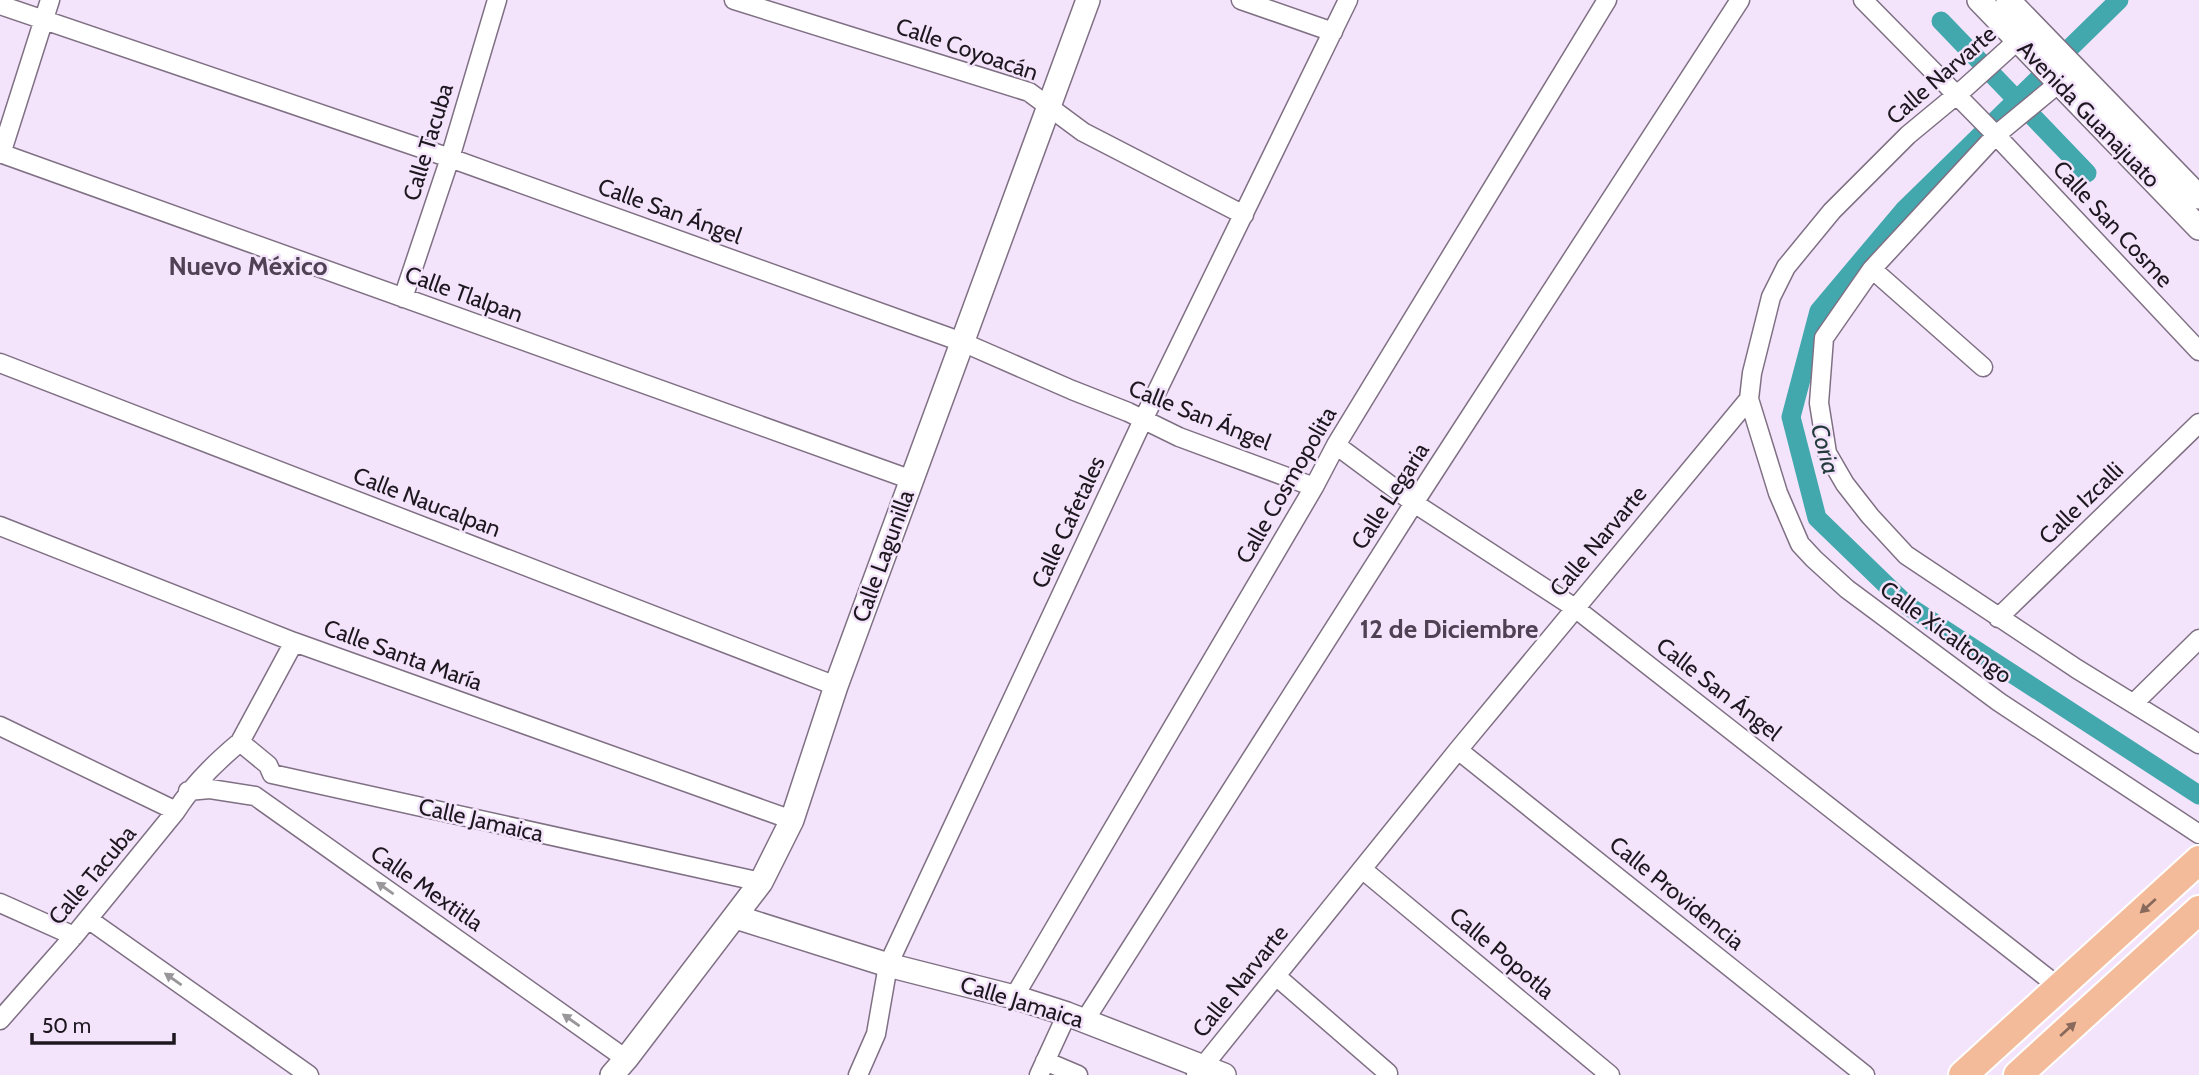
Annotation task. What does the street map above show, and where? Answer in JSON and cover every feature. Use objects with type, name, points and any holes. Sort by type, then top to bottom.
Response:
[{"type":"main road","points":[[1963,1075],[2199,860]]},
{"type":"main road","points":[[2018,1075],[2199,910]]},
{"type":"street","points":[[0,154],[50,0]]},
{"type":"street","name":"Calle Tacuba","points":[[403,298],[450,158],[497,0]]},
{"type":"street","name":"Calle Coyoacán","points":[[734,0],[1029,92],[1083,132],[1244,215]]},
{"type":"street","points":[[1241,0],[1333,32]]},
{"type":"street","name":"Calle Cafetales","points":[[859,1075],[876,1034],[888,965],[1143,420],[1348,0]]},
{"type":"street","name":"Calle Cosmopolita","points":[[1014,997],[1314,487],[1336,445],[1607,0]]},
{"type":"street","name":"Calle Legaria","points":[[1042,1068],[1414,503],[1740,0]]},
{"type":"street","points":[[1863,0],[1998,131]]},
{"type":"street","name":"Avenida Guanajuato","points":[[1979,0],[2019,42],[2060,74],[2199,197]]},
{"type":"street","name":"Avenida Guanajuato","points":[[2008,0],[2047,42],[2060,74],[2199,228]]},
{"type":"street","name":"Calle Lagunilla","points":[[619,1067],[761,883],[792,820],[836,686],[1049,106],[1084,3]]},
{"type":"street","name":"Calle San Ángel","points":[[0,5],[450,158],[962,342],[1128,412],[1179,437],[1314,487]]},
{"type":"street","name":"Calle Narvarte","points":[[1198,1071],[1458,750],[1749,399],[1752,373],[1771,297],[1786,267],[1832,211],[1908,135],[2019,42]]},
{"type":"street","points":[[1983,367],[1872,269],[1998,131],[2039,99],[2060,74]]},
{"type":"street","name":"Calle San Cosme","points":[[1998,131],[2199,351]]},
{"type":"street","name":"Calle Tlalpan","points":[[0,154],[912,480]]},
{"type":"street","name":"Calle Xicaltongo","points":[[1872,269],[1824,338],[1819,403],[1827,453],[1845,484],[1906,555],[1998,618],[2199,744]]},
{"type":"street","name":"Calle Naucalpan","points":[[0,363],[836,686]]},
{"type":"street","name":"Calle Xicaltongo","points":[[1749,399],[1778,493],[1800,544],[1814,559],[1847,589],[1999,702],[2199,834]]},
{"type":"street","name":"Calle Izcalli","points":[[1998,618],[2199,424]]},
{"type":"street","name":"Calle San Ángel","points":[[1336,445],[1414,503],[1575,608],[2059,987]]},
{"type":"street","name":"Calle Santa María","points":[[0,526],[294,642],[792,820]]},
{"type":"street","points":[[2134,703],[2199,639]]},
{"type":"street","points":[[255,796],[267,792],[272,782],[272,774],[268,765],[240,742],[294,642]]},
{"type":"street","points":[[0,726],[176,811]]},
{"type":"street","name":"Calle Tacuba","points":[[2,1013],[74,936],[176,811],[188,792],[219,759],[240,742]]},
{"type":"street","name":"Calle Providencia","points":[[1458,750],[1865,1075]]},
{"type":"street","name":"Calle Jamaica","points":[[272,774],[761,883]]},
{"type":"street","name":"Calle Mextitla","points":[[188,792],[210,789],[255,796],[619,1067]]},
{"type":"street","name":"Calle Popotla","points":[[1362,869],[1610,1075]]},
{"type":"street","points":[[0,903],[74,936]]},
{"type":"street","name":"Calle Jamaica","points":[[736,916],[888,965],[1014,997],[1076,1017],[1198,1071],[1224,1075]]},
{"type":"street","points":[[88,919],[309,1075]]},
{"type":"street","points":[[1276,976],[1388,1073]]},
{"type":"street","points":[[1042,1068],[1078,1075]]},
{"type":"waterway","name":"Coria","points":[[2119,0],[1904,210],[1819,311],[1791,417],[1817,518],[1908,606],[2199,795]]},
{"type":"waterway","name":"Coria","points":[[1941,21],[2087,173]]},
{"type":"district","name":"Nuevo México","points":[[248,266]]},
{"type":"district","name":"12 de Diciembre","points":[[1449,629]]}]
